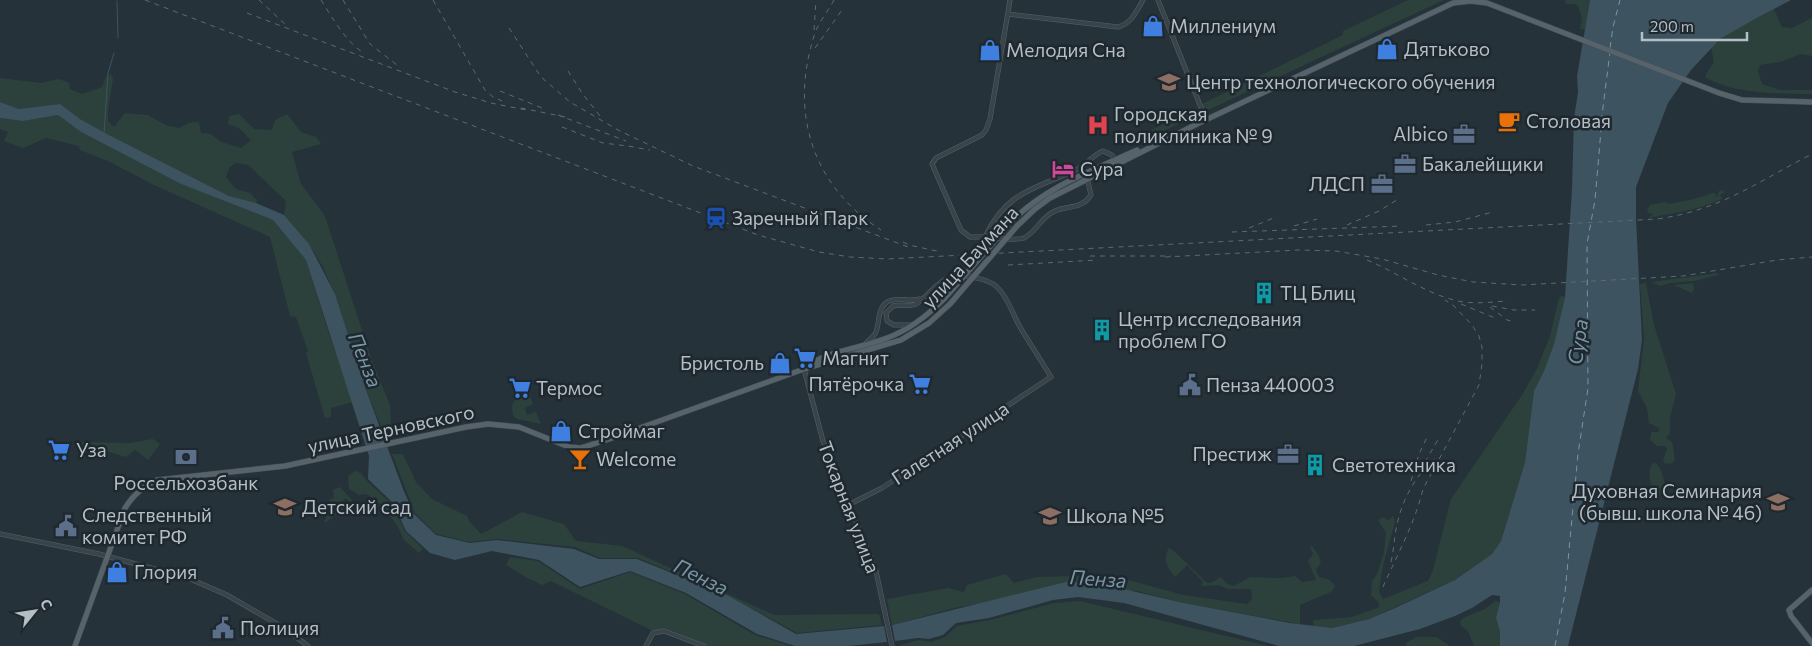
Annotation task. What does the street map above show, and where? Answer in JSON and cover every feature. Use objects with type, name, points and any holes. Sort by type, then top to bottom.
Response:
[{"type":"main road","points":[[1453,2],[1471,0],[1484,2],[1719,93],[1742,100],[1812,102]]},
{"type":"main road","name":"улица Баумана","points":[[804,369],[901,340],[929,323],[950,304],[1017,226],[1050,198],[1161,141],[1453,2]]},
{"type":"main road","name":"улица Баумана","points":[[804,369],[819,360],[864,344],[888,338],[912,325],[944,299],[1025,208],[1050,191],[1115,160],[1161,141]]},
{"type":"main road","name":"улица Терновского","points":[[75,646],[126,508],[132,496],[157,480],[285,466],[466,427],[498,425],[519,427],[569,447],[581,448],[614,438],[804,369]]},
{"type":"main road","points":[[1812,590],[1789,610],[1791,616],[1812,643]]},
{"type":"street","points":[[1010,0],[990,119],[986,130],[976,139],[933,161],[934,169],[958,223],[965,234],[970,236],[1018,239],[1024,238],[1044,217],[1052,212],[1079,206],[1086,201],[1091,195],[1087,178]]},
{"type":"street","points":[[1008,14],[1118,27],[1133,18],[1143,0]]},
{"type":"street","points":[[1159,2],[1206,120]]},
{"type":"street","points":[[985,237],[1004,208],[1022,193],[1080,168],[1102,151],[1112,155],[1115,160]]},
{"type":"street","name":"Галетная улица","points":[[848,505],[887,485],[1051,377],[996,286],[971,277],[958,276],[948,278],[940,283],[925,298]]},
{"type":"street","points":[[912,325],[894,325],[887,321],[886,313],[893,306],[911,306],[925,298]]},
{"type":"street","points":[[864,344],[875,334],[880,310],[884,304],[891,300],[914,301],[925,298]]},
{"type":"street","name":"Токарная улица","points":[[804,369],[823,441],[876,571],[892,645]]},
{"type":"street","points":[[0,534],[107,557],[188,578],[210,587],[284,628],[308,646]]},
{"type":"street","points":[[646,646],[653,632],[664,631],[704,646]]},
{"type":"green space","points":[[1408,0],[1444,0],[1208,110],[1204,108],[1202,104],[1343,35],[1343,31]]},
{"type":"green space","points":[[1565,0],[1590,0],[1585,29],[1580,29],[1582,19],[1578,6],[1566,4]]},
{"type":"green space","points":[[1774,9],[1782,27],[1792,28],[1812,18],[1812,56],[1801,54],[1780,62],[1760,65],[1758,71],[1762,84],[1780,90],[1812,90],[1812,94],[1744,90],[1718,84],[1706,78],[1706,74],[1714,62],[1711,47],[1732,31]]},
{"type":"green space","points":[[111,74],[113,79],[108,121],[114,127],[125,113],[148,115],[166,125],[179,128],[189,123],[199,122],[201,133],[211,134],[221,142],[241,148],[251,140],[239,128],[228,124],[229,116],[239,114],[254,129],[272,130],[275,120],[287,114],[301,132],[316,137],[321,144],[292,152],[301,184],[325,216],[372,361],[390,405],[391,426],[388,431],[382,428],[366,390],[335,294],[323,267],[309,244],[284,215],[286,201],[248,165],[236,163],[229,168],[226,177],[236,189],[250,193],[257,200],[256,203],[229,196],[107,134],[80,119],[60,104],[19,109],[0,102],[0,78],[41,83],[59,79],[69,83],[70,89],[82,94],[102,87],[106,77]]},
{"type":"green space","points":[[1195,108],[1196,116],[1146,139],[1122,145]]},
{"type":"green space","points":[[58,115],[81,132],[181,184],[273,220],[306,260],[353,402],[331,408],[331,417],[325,418],[306,353],[308,351],[296,317],[290,316],[270,237],[152,184],[108,161],[80,150],[79,146],[46,138],[23,148],[4,141],[8,132],[0,129],[0,118],[23,121]]},
{"type":"green space","points":[[1721,190],[1725,192],[1720,195],[1722,199],[1713,203],[1686,211],[1648,218],[1653,214],[1648,213],[1647,210],[1650,205],[1680,202],[1712,193],[1715,193],[1717,197],[1718,192]]},
{"type":"green space","points":[[1718,273],[1718,275],[1694,281],[1670,283],[1660,286],[1652,282]]},
{"type":"green space","points":[[1646,283],[1654,325],[1676,394],[1670,417],[1670,433],[1666,438],[1673,444],[1675,459],[1673,463],[1665,464],[1663,460],[1667,448],[1665,446],[1657,446],[1650,440],[1651,432],[1659,432],[1659,428],[1649,423],[1647,408],[1638,391],[1644,339],[1640,284]]},
{"type":"green space","points":[[1693,283],[1694,289],[1692,293],[1674,285]]},
{"type":"green space","points":[[1565,297],[1554,344],[1534,391],[1525,462],[1501,541],[1492,554],[1455,580],[1369,619],[1332,628],[1314,626],[1314,620],[1352,617],[1379,607],[1379,603],[1371,595],[1372,581],[1377,574],[1384,552],[1386,533],[1378,520],[1383,517],[1389,521],[1393,515],[1395,522],[1383,566],[1379,591],[1383,599],[1428,581],[1433,570],[1451,499],[1522,395],[1537,369],[1550,336],[1559,298]]},
{"type":"green space","points":[[529,393],[533,404],[525,408],[527,415],[536,412],[541,424],[517,419],[513,416],[512,406],[514,401]]},
{"type":"green space","points":[[153,439],[160,444],[148,460],[135,450],[126,457],[103,451],[79,454],[82,442],[129,443]]},
{"type":"green space","points":[[392,454],[403,454],[416,482],[432,499],[467,516],[481,534],[522,512],[564,524],[576,541],[622,546],[774,615],[879,614],[882,625],[797,633],[729,596],[638,558],[600,558],[575,547],[497,539],[470,542],[436,534],[415,513]]},
{"type":"green space","points":[[1656,463],[1661,470],[1666,489],[1661,494],[1655,494],[1650,479],[1650,467]]},
{"type":"green space","points":[[355,471],[361,473],[392,504],[405,531],[423,549],[419,553],[404,540],[397,525],[376,500],[366,494],[359,495],[349,489],[348,476]]},
{"type":"green space","points":[[340,487],[352,500],[350,502],[345,498],[340,505],[344,509],[325,523],[324,521],[329,513],[325,508],[330,499],[334,498],[333,490]]},
{"type":"green space","points":[[1311,545],[1318,554],[1321,563],[1316,570],[1319,577],[1330,580],[1335,586],[1331,592],[1300,605],[1300,624],[1184,603],[1137,591],[989,602],[954,608],[892,625],[887,599],[948,588],[964,592],[967,585],[1006,574],[1014,583],[1037,577],[1074,576],[1128,580],[1183,595],[1247,604],[1252,599],[1251,589],[1228,589],[1219,585],[1202,586],[1203,582],[1187,565],[1175,577],[1166,563],[1169,548],[1206,582],[1211,583],[1221,577],[1227,584],[1234,586],[1250,577],[1281,578],[1295,576],[1302,582],[1316,580],[1308,561],[1313,554]]},
{"type":"green space","points":[[510,557],[538,561],[580,589],[630,572],[685,594],[755,635],[792,646],[709,646],[666,629],[653,631],[551,581],[542,585],[527,578],[506,565]]},
{"type":"green space","points":[[1080,601],[1268,646],[898,646],[918,640],[931,642],[945,637],[957,626],[990,620],[1054,603]]},
{"type":"green space","points":[[1495,601],[1500,602],[1496,618],[1500,632],[1500,646],[1474,646],[1468,631],[1461,626],[1460,621],[1485,609]]},
{"type":"green space","points":[[1416,637],[1437,637],[1450,646],[1406,646],[1406,643]]},
{"type":"water","points":[[1590,0],[1791,0],[1720,39],[1691,70],[1668,103],[1636,187],[1642,340],[1638,369],[1568,646],[1500,646],[1500,632],[1496,618],[1500,596],[1492,595],[1472,608],[1420,629],[1354,646],[1279,646],[1124,603],[1078,597],[1053,600],[989,618],[956,623],[943,635],[929,639],[918,638],[895,641],[892,625],[1066,582],[1097,583],[1184,603],[1290,623],[1332,628],[1369,619],[1395,608],[1455,580],[1492,554],[1501,541],[1525,462],[1534,391],[1554,344],[1565,297],[1572,189],[1574,118],[1578,92],[1577,76]]},
{"type":"water","points":[[0,102],[19,109],[60,104],[80,119],[107,134],[229,196],[256,203],[284,215],[309,244],[335,294],[366,390],[403,489],[414,514],[436,535],[470,543],[497,540],[574,549],[599,559],[637,559],[729,596],[796,634],[884,626],[887,642],[848,646],[795,646],[757,634],[686,593],[630,571],[580,587],[539,560],[492,551],[455,560],[430,553],[406,531],[393,503],[368,479],[369,456],[306,260],[273,220],[181,184],[81,132],[58,115],[23,121],[0,118]]},
{"type":"waterway","points":[[117,1],[118,38]]},
{"type":"waterway","points":[[104,134],[108,73],[114,53]]},
{"type":"ferry route","points":[[1610,48],[1620,0]]},
{"type":"ferry route","points":[[1555,646],[1565,593],[1578,454],[1588,388],[1587,244],[1595,200],[1610,52]]},
{"type":"railway","points":[[145,0],[758,235],[819,252],[850,257],[887,259],[1657,219],[1680,215],[1720,202],[1812,154]]},
{"type":"railway","points":[[259,0],[286,25]]},
{"type":"railway","points":[[321,0],[346,37],[365,54]]},
{"type":"railway","points":[[343,0],[370,44],[397,65]]},
{"type":"railway","points":[[433,0],[485,90],[493,97],[502,101]]},
{"type":"railway","points":[[814,30],[816,0]]},
{"type":"railway","points":[[834,0],[815,33],[808,62],[804,90],[806,118],[812,144],[822,168],[838,191],[857,212],[881,230]]},
{"type":"railway","points":[[815,48],[842,10]]},
{"type":"railway","points":[[247,13],[455,92],[491,103],[526,110]]},
{"type":"railway","points":[[509,28],[541,77],[570,102],[618,130],[693,166],[908,247]]},
{"type":"railway","points":[[568,71],[600,116]]},
{"type":"railway","points":[[500,91],[542,108]]},
{"type":"railway","points":[[521,108],[565,117]]},
{"type":"railway","points":[[558,115],[626,141]]},
{"type":"railway","points":[[562,127],[603,143],[650,150]]},
{"type":"railway","points":[[1347,225],[1379,211],[1400,198]]},
{"type":"railway","points":[[1426,225],[1455,222],[1493,212]]},
{"type":"railway","points":[[796,216],[847,229]]},
{"type":"railway","points":[[1249,228],[1276,217]]},
{"type":"railway","points":[[1294,226],[1317,219]]},
{"type":"railway","points":[[1232,232],[1402,226]]},
{"type":"railway","points":[[903,242],[941,252]]},
{"type":"railway","points":[[1165,257],[1299,250],[1336,251],[1382,259],[1438,275],[1473,282],[1522,285],[1683,276],[1777,260],[1812,257]]},
{"type":"railway","points":[[1090,256],[1171,256]]},
{"type":"railway","points":[[1008,265],[1098,260]]},
{"type":"railway","points":[[1367,260],[1420,287],[1454,300],[1474,303],[1508,301]]},
{"type":"railway","points":[[1383,587],[1411,527],[1423,489],[1479,385],[1482,364],[1482,347],[1479,336],[1472,325],[1453,305],[1445,300]]},
{"type":"railway","points":[[1461,304],[1495,318]]},
{"type":"railway","points":[[1492,306],[1514,310],[1535,310]]},
{"type":"railway","points":[[1490,307],[1507,320],[1515,322]]},
{"type":"railway","points":[[1411,481],[1419,454],[1428,435]]},
{"type":"railway","points":[[1425,462],[1439,438]]},
{"type":"railway","points":[[1391,562],[1397,523],[1404,501],[1421,473],[1438,456]]},
{"type":"place","name":"Миллениум","points":[[1153,26]]},
{"type":"place","name":"Дятьково","points":[[1387,49]]},
{"type":"place","name":"Мелодия Сна","points":[[990,50]]},
{"type":"place","name":"Центр технологического обучения","points":[[1169,82]]},
{"type":"place","name":"Столовая","points":[[1509,121]]},
{"type":"place","name":"Городская поликлиника № 9","points":[[1098,125]]},
{"type":"place","name":"Albico","points":[[1464,134]]},
{"type":"place","name":"Бакалейщики","points":[[1405,164]]},
{"type":"place","name":"Сура","points":[[1063,169]]},
{"type":"place","name":"ЛДСП","points":[[1382,184]]},
{"type":"place","name":"Заречный Парк","points":[[716,218]]},
{"type":"place","name":"ТЦ Блиц","points":[[1264,293]]},
{"type":"place","name":"Центр исследования проблем ГО","points":[[1102,330]]},
{"type":"place","name":"Магнит","points":[[805,358]]},
{"type":"place","name":"Бристоль","points":[[780,363]]},
{"type":"place","name":"Пятёрочка","points":[[920,384]]},
{"type":"place","name":"Пенза 440003","points":[[1190,385]]},
{"type":"place","name":"Термос","points":[[520,388]]},
{"type":"place","name":"Строймаг","points":[[561,431]]},
{"type":"place","name":"Уза","points":[[59,450]]},
{"type":"place","name":"Престиж","points":[[1288,454]]},
{"type":"place","name":"Россельхозбанк","points":[[186,457]]},
{"type":"place","name":"Welcome","points":[[580,459]]},
{"type":"place","name":"Светотехника","points":[[1315,465]]},
{"type":"place","name":"Духовная Семинария (бывш. школа № 46)","points":[[1778,502]]},
{"type":"place","name":"Детский сад","points":[[285,507]]},
{"type":"place","name":"Школа №5","points":[[1050,516]]},
{"type":"place","name":"Следственный комитет РФ","points":[[66,526]]},
{"type":"place","name":"Глория","points":[[117,572]]},
{"type":"place","name":"Полиция","points":[[223,628]]},
{"type":"water label","name":"Пенза","points":[[365,360]]},
{"type":"water label","name":"Пенза","points":[[701,577]]},
{"type":"water label","name":"Пенза","points":[[1098,579]]}]
